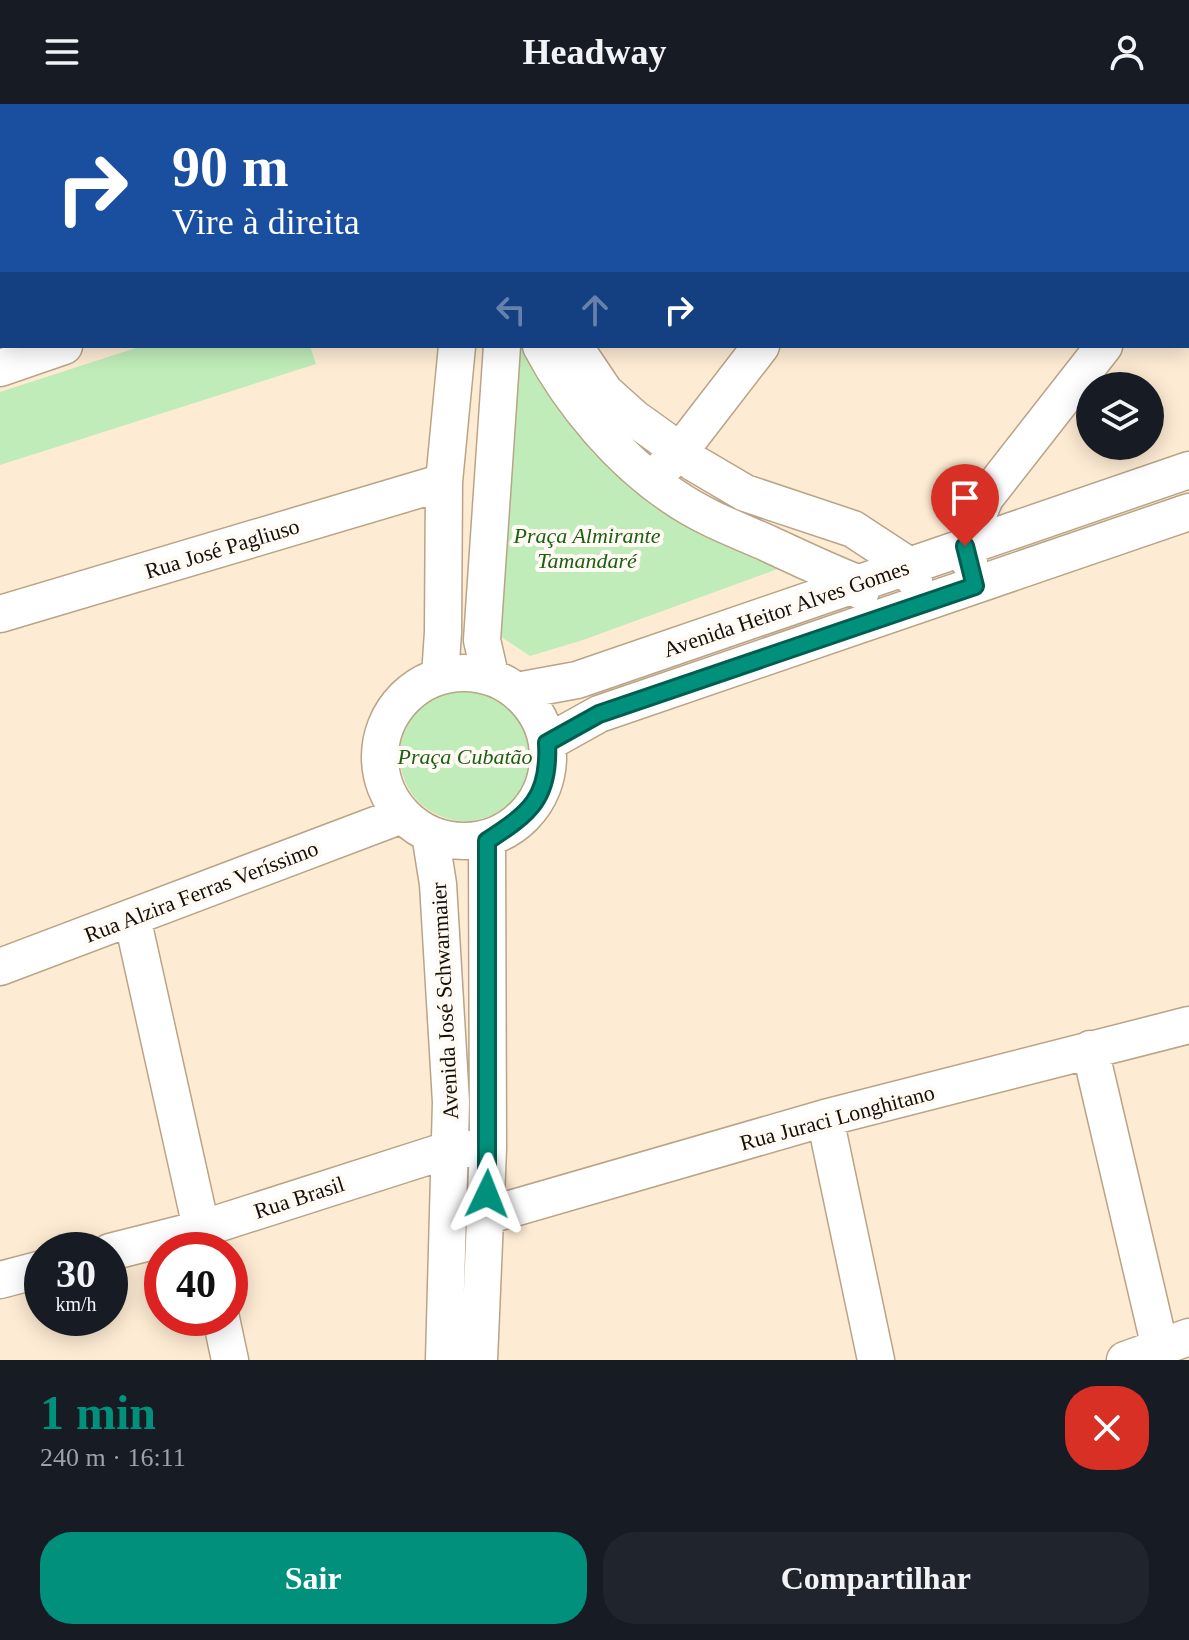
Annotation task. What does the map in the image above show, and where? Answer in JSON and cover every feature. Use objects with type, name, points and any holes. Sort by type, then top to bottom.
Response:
[{"type":"street","points":[[0,368],[58,348]]},
{"type":"street","points":[[440,676],[444,482],[457,348]]},
{"type":"street","points":[[502,348],[482,640],[504,683],[536,712],[547,743],[548,767],[540,794],[522,818],[487,841],[452,840],[416,824],[387,791],[380,763],[383,735],[394,709],[414,689],[440,676],[469,673],[504,683]]},
{"type":"street","points":[[542,348],[556,373],[606,440],[670,495],[697,512],[806,563],[857,583],[875,619]]},
{"type":"street","points":[[575,348],[605,392],[694,463],[745,493],[853,529],[908,565],[925,602]]},
{"type":"street","points":[[652,479],[680,451],[759,348]]},
{"type":"street","points":[[975,586],[965,546],[985,498],[1102,348]]},
{"type":"street","name":"Avenida Heitor Alves Gomes","points":[[504,683],[577,680],[1189,470]]},
{"type":"street","name":"Rua José Pagliuso","points":[[0,614],[444,482]]},
{"type":"street","name":"Avenida Heitor Alves Gomes","points":[[547,743],[599,714],[1189,512]]},
{"type":"street","name":"Rua Alzira Ferras Veríssimo","points":[[0,967],[132,917],[416,824]]},
{"type":"street","name":"Avenida José Schwarmaier","points":[[416,824],[438,884],[451,1102],[444,1360]]},
{"type":"street","name":"Avenida José Schwarmaier","points":[[479,1360],[488,1149],[487,841]]},
{"type":"street","points":[[132,917],[201,1232]]},
{"type":"street","name":"Rua Juraci Longhitano","points":[[486,1216],[825,1118],[1189,1025]]},
{"type":"street","points":[[1090,1049],[1174,1343],[1125,1360]]},
{"type":"street","points":[[825,1118],[876,1360]]},
{"type":"street","name":"Rua Brasil","points":[[222,1232],[451,1149],[488,1149]]},
{"type":"street","points":[[0,1280],[24,1274]]},
{"type":"street","points":[[225,1336],[230,1360]]},
{"type":"green space","points":[[136,348],[311,348],[316,364],[0,465],[0,392]]},
{"type":"green space","name":"Praça Almirante Tamandaré","points":[[517,348],[527,348],[569,408],[783,567],[583,640],[530,656],[491,630]]},
{"type":"green space","name":"Praça Cubatão","points":[[465,691],[490,696],[511,710],[525,731],[530,756],[525,781],[511,802],[490,816],[465,821],[440,816],[419,802],[405,781],[400,756],[405,731],[419,710],[440,696]]},
{"type":"route","points":[[487,1194],[487,841],[522,818],[540,794],[548,767],[547,743],[599,714],[975,586],[965,546]]}]
